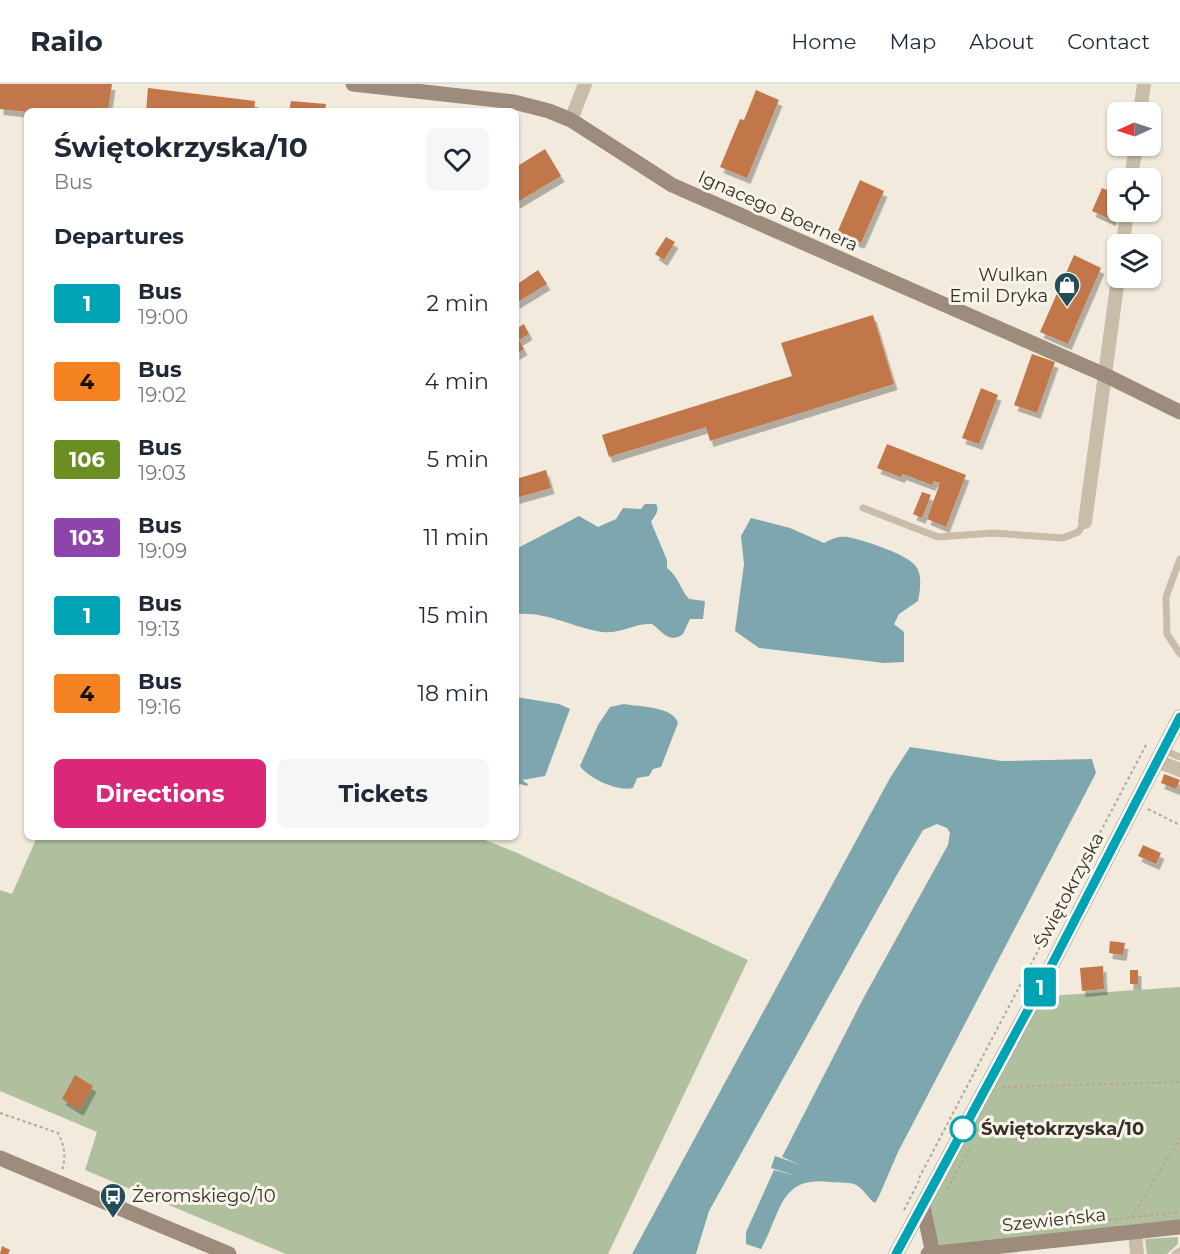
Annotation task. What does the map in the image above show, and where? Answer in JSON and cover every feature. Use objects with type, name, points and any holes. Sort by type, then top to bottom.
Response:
[{"type":"street","name":"Ignacego Boernera","points":[[353,84],[514,102],[549,111],[571,120],[672,185],[1105,375],[1180,412]]},
{"type":"street","points":[[571,120],[585,84]]},
{"type":"street","points":[[1141,102],[1144,84]]},
{"type":"street","points":[[1085,522],[1117,288]]},
{"type":"street","name":"Świętokrzyska","points":[[896,1254],[1035,997],[1180,717]]},
{"type":"street","points":[[1160,756],[1180,770]]},
{"type":"street","points":[[0,1158],[229,1254]]},
{"type":"street","points":[[923,1207],[931,1254]]},
{"type":"street","points":[[1134,1224],[1137,1254]]},
{"type":"street","name":"Szewieńska","points":[[931,1254],[1134,1224],[1180,1227]]},
{"type":"lane","points":[[863,508],[938,537],[993,533],[1062,538],[1078,532],[1085,522]]},
{"type":"lane","points":[[1180,559],[1166,597],[1167,634],[1180,654]]},
{"type":"lane","points":[[1160,756],[1180,756]]},
{"type":"lane","points":[[1175,1254],[1180,1251]]},
{"type":"path","points":[[919,1178],[1146,745]]},
{"type":"path","points":[[1136,803],[1180,825]]},
{"type":"path","points":[[984,1088],[1180,1082]]},
{"type":"path","points":[[0,1113],[58,1133],[65,1152],[60,1176]]},
{"type":"path","points":[[1134,1224],[1180,1138]]},
{"type":"green space","points":[[36,840],[485,840],[748,960],[608,1254],[286,1254],[85,1170],[97,1132],[0,1091],[0,890],[12,894]]},
{"type":"green space","points":[[1180,987],[1180,1227],[933,1253],[923,1207],[1035,997]]},
{"type":"green space","points":[[1178,1237],[1178,1244],[1167,1254],[1147,1254],[1145,1239]]},
{"type":"water","points":[[645,504],[656,504],[656,513],[651,522],[667,560],[667,568],[689,599],[705,601],[703,619],[690,619],[683,634],[674,638],[666,636],[652,624],[602,632],[550,617],[519,614],[519,547],[579,516],[598,527],[616,519],[623,508],[641,509]]},
{"type":"water","points":[[751,518],[790,528],[824,543],[841,537],[862,541],[893,552],[915,565],[920,578],[918,601],[899,614],[894,624],[904,632],[904,662],[884,663],[759,648],[735,631],[744,564],[741,536]]},
{"type":"water","points":[[519,697],[559,704],[570,709],[545,776],[522,780],[528,784],[527,786],[520,784]]},
{"type":"water","points":[[624,704],[663,710],[675,717],[678,723],[661,767],[653,769],[649,776],[637,778],[633,788],[627,789],[604,783],[580,766],[598,725],[610,707]]},
{"type":"water","points":[[910,747],[1002,761],[1092,759],[1096,773],[898,1152],[879,1196],[875,1203],[860,1188],[851,1183],[813,1181],[801,1185],[791,1191],[784,1200],[761,1249],[746,1244],[746,1232],[774,1170],[797,1176],[771,1168],[775,1156],[801,1165],[782,1157],[864,997],[948,845],[950,833],[947,828],[937,824],[923,830],[899,871],[709,1211],[696,1254],[632,1254],[890,778]]},
{"type":"building","points":[[0,84],[112,84],[108,108],[24,108],[24,112],[0,109]]},
{"type":"building","points":[[148,88],[255,101],[254,108],[146,108]]},
{"type":"building","points":[[756,90],[779,100],[747,178],[720,167],[740,119],[744,120]]},
{"type":"building","points":[[291,101],[326,104],[325,108],[290,108]]},
{"type":"building","points":[[545,149],[561,176],[519,201],[519,165]]},
{"type":"building","points":[[860,180],[884,191],[861,243],[837,233]]},
{"type":"building","points":[[1102,188],[1107,190],[1107,218],[1092,211]]},
{"type":"building","points":[[666,237],[675,242],[664,260],[655,254]]},
{"type":"building","name":"Wulkan Emil Dryka","points":[[1074,255],[1101,268],[1068,344],[1040,332]]},
{"type":"building","points":[[538,270],[547,284],[519,301],[519,283]]},
{"type":"building","points":[[873,315],[894,384],[710,441],[706,427],[609,457],[602,435],[792,376],[781,343]]},
{"type":"building","points":[[524,324],[529,334],[519,340],[519,327]]},
{"type":"building","points":[[519,340],[524,349],[519,352]]},
{"type":"building","points":[[1032,354],[1055,362],[1037,413],[1014,405]]},
{"type":"building","points":[[981,388],[998,395],[979,444],[962,438]]},
{"type":"building","points":[[887,444],[966,475],[946,527],[927,519],[940,483],[934,481],[932,485],[903,474],[901,477],[877,468]]},
{"type":"building","points":[[546,470],[551,488],[519,497],[519,478]]},
{"type":"building","points":[[922,492],[931,495],[922,518],[913,514]]},
{"type":"building","points":[[1164,774],[1180,780],[1176,789],[1161,783]]},
{"type":"building","points":[[1143,845],[1161,853],[1156,864],[1138,856]]},
{"type":"building","points":[[1110,941],[1125,943],[1123,955],[1109,953]]},
{"type":"building","points":[[1103,966],[1104,989],[1082,991],[1080,968]]},
{"type":"building","points":[[1130,970],[1138,970],[1138,984],[1130,984]]},
{"type":"building","points":[[75,1075],[93,1086],[80,1110],[62,1099]]},
{"type":"building","points":[[2,1246],[10,1250],[8,1254],[0,1254]]},
{"type":"bus line","name":"1","points":[[896,1254],[1035,997],[1180,717]]},
{"type":"place","name":"Wulkan Emil Dryka","points":[[1067,308]]},
{"type":"place","name":"Świętokrzyska/10","points":[[963,1129]]},
{"type":"place","name":"Żeromskiego/10","points":[[113,1219]]}]
